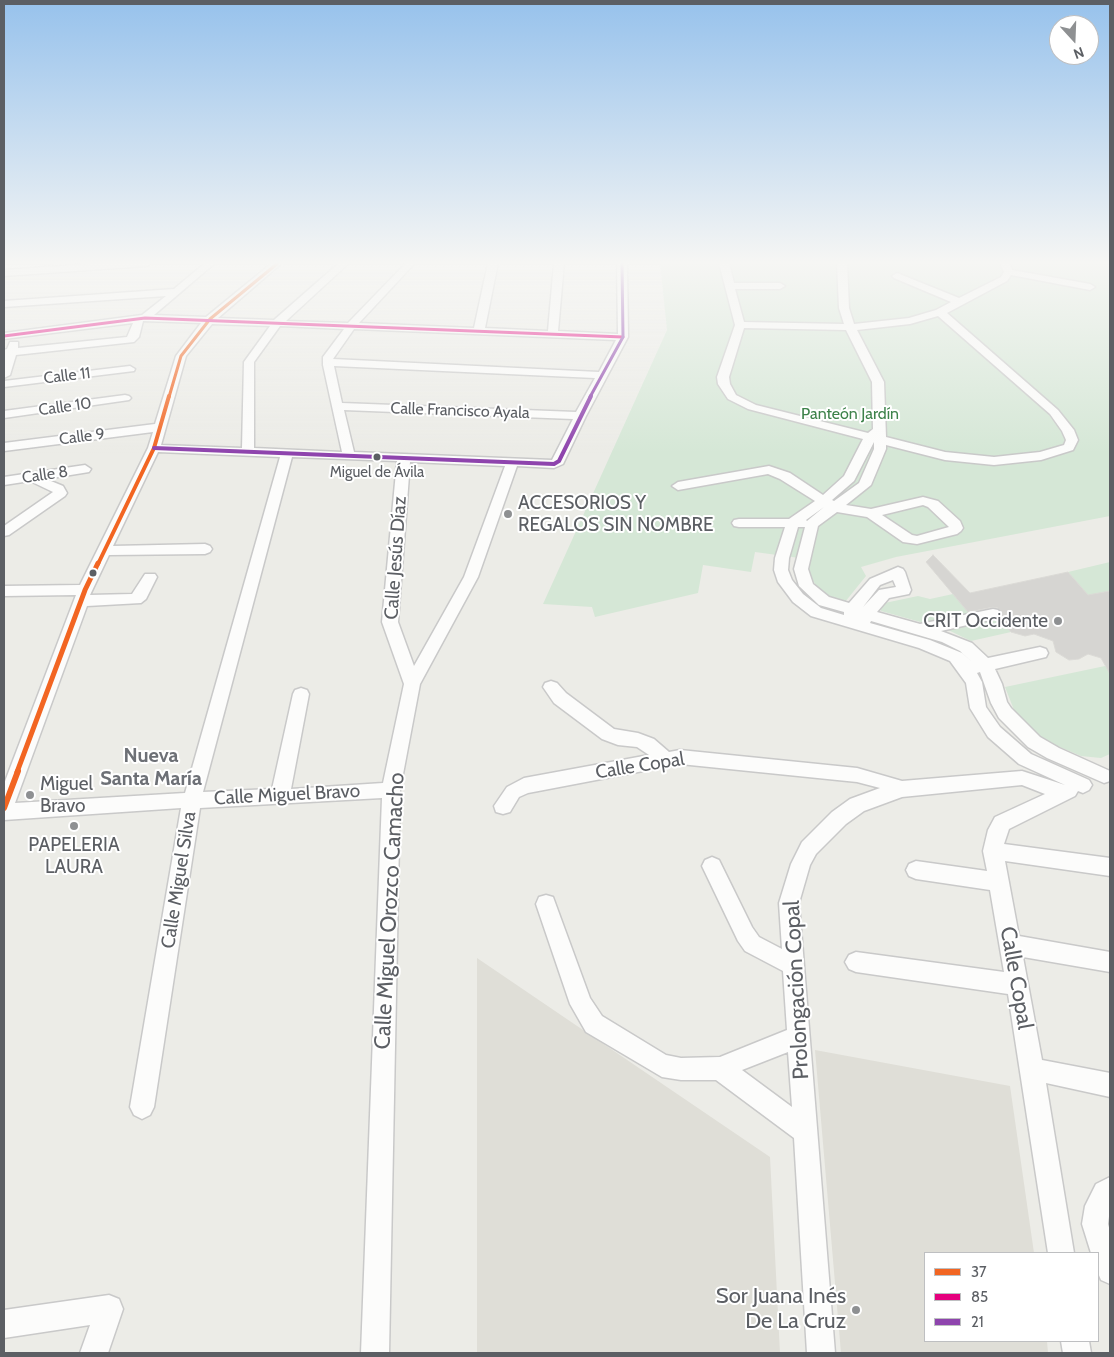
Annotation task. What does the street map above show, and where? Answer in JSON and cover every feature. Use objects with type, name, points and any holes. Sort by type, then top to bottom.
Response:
[{"type":"street","points":[[4,336],[80,326]]},
{"type":"street","points":[[8,353],[130,340],[134,337],[138,326]]},
{"type":"street","points":[[4,808],[83,595],[154,448],[181,356],[204,326]]},
{"type":"street","points":[[248,452],[249,362],[275,326]]},
{"type":"street","points":[[349,456],[328,358],[351,326]]},
{"type":"street","points":[[359,326],[623,337]]},
{"type":"street","points":[[479,331],[480,326]]},
{"type":"street","points":[[553,334],[554,326]]},
{"type":"street","points":[[154,448],[554,464],[559,461],[580,416],[623,337],[623,326]]},
{"type":"street","points":[[740,326],[723,377],[724,384],[732,397],[752,407],[876,436],[945,456],[981,461],[1041,456],[1069,447],[1072,440],[1070,435],[1054,412],[956,326]]},
{"type":"street","points":[[813,326],[858,326]]},
{"type":"street","points":[[850,327],[878,382],[876,436],[849,478],[812,524],[802,560],[803,580],[811,591],[824,601],[857,618],[956,657],[967,669],[974,682],[978,708],[994,732],[1025,758],[1074,789]]},
{"type":"street","points":[[4,375],[8,353],[16,335]]},
{"type":"street","points":[[328,362],[602,375]]},
{"type":"street","name":"Calle 11","points":[[4,384],[130,369]]},
{"type":"street","name":"Calle 10","points":[[4,415],[125,398]]},
{"type":"street","name":"Calle Francisco Ayala","points":[[339,406],[580,416]]},
{"type":"street","name":"Calle 9","points":[[4,447],[160,427]]},
{"type":"street","name":"Calle Miguel Silva","points":[[142,1107],[192,800],[287,453]]},
{"type":"street","name":"Calle Jesús Díaz","points":[[404,458],[390,622],[412,684]]},
{"type":"street","name":"Calle Miguel Orozco Camacho","points":[[375,1353],[391,790],[412,684],[471,577],[512,463]]},
{"type":"street","name":"Calle 8","points":[[4,481],[85,469]]},
{"type":"street","points":[[678,486],[769,470],[785,476],[829,504],[870,513],[908,539],[917,540],[952,531],[956,528],[955,524],[933,504],[926,501],[916,501],[870,513]]},
{"type":"street","points":[[5,530],[56,498],[60,493],[58,489],[32,477]]},
{"type":"street","points":[[829,504],[793,522],[782,558],[781,570],[785,582],[798,598],[816,612],[919,630],[955,641],[971,651],[985,665],[1005,713],[1029,738],[1053,753],[1107,774]]},
{"type":"street","points":[[739,523],[793,522],[812,524]]},
{"type":"street","points":[[104,551],[205,549]]},
{"type":"street","points":[[898,572],[904,590],[884,594],[857,618],[875,582],[898,572]]},
{"type":"street","points":[[4,591],[136,599],[141,595],[150,577]]},
{"type":"street","points":[[919,630],[993,614]]},
{"type":"street","points":[[967,669],[1040,654]]},
{"type":"street","points":[[551,687],[560,698],[608,734],[648,744],[666,760]]},
{"type":"street","points":[[280,797],[301,694]]},
{"type":"street","name":"Calle Copal","points":[[503,806],[514,792],[524,786],[666,760],[690,758],[857,774],[902,789]]},
{"type":"street","name":"Calle Copal","points":[[1061,1252],[1032,1069],[993,850],[997,830],[1002,823],[1107,774]]},
{"type":"street","name":"Prolongación Copal","points":[[821,1353],[789,902],[801,864],[809,848],[839,818],[857,805],[902,789],[1022,778],[1074,789]]},
{"type":"street","name":"Calle Miguel Bravo","points":[[4,812],[391,790]]},
{"type":"street","points":[[993,850],[1110,867]]},
{"type":"street","points":[[712,866],[745,934],[752,944],[792,964]]},
{"type":"street","points":[[916,870],[998,882]]},
{"type":"street","points":[[546,904],[581,1004],[594,1024],[662,1066],[681,1069],[720,1068],[798,1037]]},
{"type":"street","points":[[1010,945],[1110,962]]},
{"type":"street","points":[[856,962],[1017,985]]},
{"type":"street","points":[[720,1068],[804,1131]]},
{"type":"street","points":[[1032,1069],[1110,1085]]},
{"type":"street","points":[[1110,1190],[1105,1193],[1098,1206],[1095,1224],[1110,1271]]},
{"type":"street","points":[[4,1324],[109,1309],[94,1353]]},
{"type":"shaded area","points":[[477,958],[770,1157],[780,1353],[477,1353]]},
{"type":"shaded area","points":[[815,1050],[1010,1086],[1034,1252],[924,1252],[924,1342],[1047,1342],[1048,1353],[841,1353]]},
{"type":"green space","name":"Panteón Jardín","points":[[667,326],[1110,326],[1110,516],[896,557],[861,567],[866,576],[845,602],[820,591],[808,574],[807,559],[755,552],[751,572],[703,565],[698,593],[595,617],[592,607],[543,604],[667,330]]},
{"type":"green space","points":[[1110,562],[1110,591],[1096,594],[1110,609],[1110,622],[1068,572]]},
{"type":"green space","points":[[953,594],[967,610],[974,613],[924,623],[881,611],[880,604],[918,596],[930,599]]},
{"type":"green space","points":[[1002,617],[1007,619],[1005,625],[1011,632],[971,641],[944,628]]},
{"type":"green space","points":[[1105,666],[1110,670],[1110,754],[1101,758],[1081,756],[1043,740],[1026,726],[1014,710],[1005,687]]},
{"type":"building","name":"CRIT Occidente","points":[[933,555],[970,593],[1068,572],[1088,595],[1110,591],[1110,674],[1101,658],[1088,654],[1079,659],[1069,660],[1056,652],[1053,641],[1034,634],[1025,636],[1011,632],[1005,625],[1005,619],[1001,617],[1002,613],[998,608],[993,607],[968,612],[926,562]]},
{"type":"transit line","name":"85","points":[[4,336],[80,326]]},
{"type":"transit line","name":"37","points":[[4,808],[85,590],[154,448],[181,356],[204,326]]},
{"type":"transit line","name":"85","points":[[354,326],[623,337]]},
{"type":"transit line","name":"21","points":[[154,448],[554,464],[559,461],[580,416],[623,337],[623,326]]},
{"type":"place","name":"Miguel de Ávila","points":[[377,457]]},
{"type":"place","name":"ACCESORIOS Y REGALOS SIN NOMBRE","points":[[508,514]]},
{"type":"place","name":"CRIT Occidente","points":[[1058,621]]},
{"type":"place","name":"Miguel Bravo","points":[[30,795]]},
{"type":"place","name":"PAPELERIA LAURA","points":[[74,826]]},
{"type":"place","name":"Sor Juana Inés De La Cruz","points":[[856,1310]]},
{"type":"district","name":"Nueva Santa María","points":[[151,768]]}]
